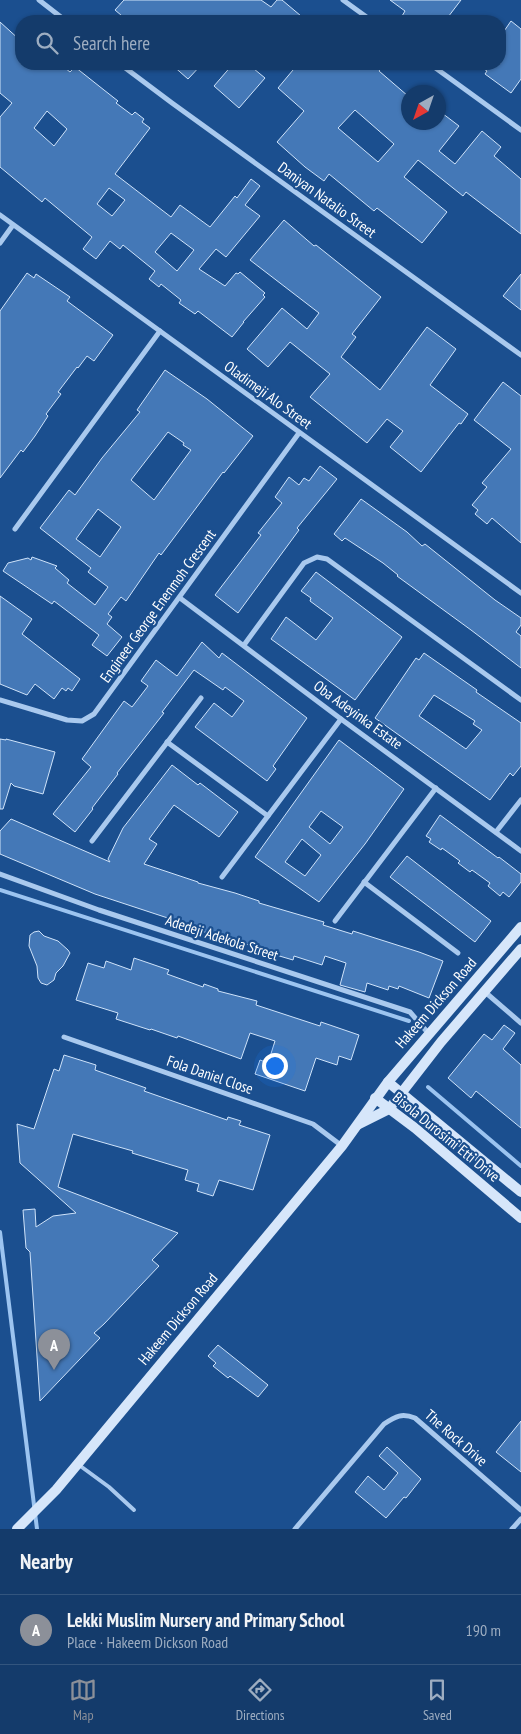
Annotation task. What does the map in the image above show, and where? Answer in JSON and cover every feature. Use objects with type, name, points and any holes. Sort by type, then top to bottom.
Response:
[{"type":"main road","name":"Hakeem Dickson Road","points":[[17,1529],[56,1490],[78,1464],[342,1146],[388,1082],[521,927]]},
{"type":"main road","name":"Hakeem Dickson Road","points":[[358,1124],[390,1110],[441,1042],[521,949]]},
{"type":"main road","points":[[388,1082],[521,1192]]},
{"type":"main road","name":"Bisola Durosimi Etti Drive","points":[[375,1098],[415,1128],[521,1218]]},
{"type":"street","points":[[39,0],[58,15]]},
{"type":"street","points":[[343,0],[364,15]]},
{"type":"street","name":"Daniyan Natalio Street","points":[[128,70],[521,355]]},
{"type":"street","points":[[438,70],[521,130]]},
{"type":"street","name":"Oladimeji Alo Street","points":[[0,215],[299,434],[521,593]]},
{"type":"street","points":[[0,243],[13,225]]},
{"type":"street","points":[[14,529],[160,331]]},
{"type":"street","name":"Engineer George Enenmoh Crescent","points":[[0,700],[67,720],[82,720],[94,714],[299,434]]},
{"type":"street","points":[[244,645],[304,563],[317,557],[327,559],[521,700]]},
{"type":"street","name":"Oba Adeyinka Estate","points":[[180,598],[521,851]]},
{"type":"street","points":[[92,841],[201,698]]},
{"type":"street","points":[[222,877],[341,719]]},
{"type":"street","points":[[167,742],[268,816]]},
{"type":"street","points":[[335,921],[436,788]]},
{"type":"street","points":[[496,832],[521,800]]},
{"type":"street","name":"Adedeji Adekola Street","points":[[0,874],[99,910],[410,1012],[429,1034]]},
{"type":"street","points":[[364,882],[458,953]]},
{"type":"street","points":[[485,992],[521,1023]]},
{"type":"street","name":"Fola Daniel Close","points":[[64,1037],[313,1124],[342,1146]]},
{"type":"street","name":"The Rock Drive","points":[[295,1529],[384,1424],[396,1416],[405,1414],[415,1418],[521,1510]]},
{"type":"street","points":[[512,1529],[521,1519]]},
{"type":"lane","points":[[78,1464],[109,1487],[134,1510]]},
{"type":"building","points":[[124,0],[261,0],[271,7],[277,0],[282,0],[300,15],[121,15],[115,10]]},
{"type":"building","points":[[390,0],[461,0],[450,15],[403,15],[405,11]]},
{"type":"building","points":[[511,21],[521,29],[521,79],[511,93],[485,74],[487,71],[485,70],[506,70],[506,28]]},
{"type":"building","points":[[0,22],[15,36],[15,70],[68,70],[70,72],[72,70],[79,70],[118,101],[116,103],[132,115],[135,112],[144,119],[142,122],[150,128],[115,174],[171,217],[180,205],[210,227],[235,196],[237,198],[251,179],[260,186],[245,205],[260,216],[226,257],[216,249],[199,269],[225,286],[236,273],[240,272],[265,293],[263,295],[265,297],[232,337],[198,311],[195,314],[179,303],[181,300],[161,284],[159,287],[149,279],[155,271],[123,245],[120,249],[110,241],[96,259],[83,249],[92,237],[45,198],[42,202],[0,167],[0,117],[12,103],[0,93]],"holes":[[[47,111],[67,129],[54,146],[34,128]],[[109,188],[125,200],[112,216],[97,204]],[[171,233],[194,250],[177,271],[155,252]]]},
{"type":"building","points":[[178,70],[196,70],[188,79]]},
{"type":"building","points":[[228,70],[255,70],[265,78],[239,108],[214,86]]},
{"type":"building","points":[[293,70],[380,70],[401,90],[401,130],[446,130],[446,116],[459,126],[439,151],[455,164],[482,131],[501,147],[494,156],[521,179],[521,234],[466,192],[463,196],[418,160],[404,177],[447,212],[422,243],[377,208],[374,211],[329,174],[324,181],[277,142],[304,111],[278,88]],"holes":[[[355,110],[394,144],[378,162],[338,128]]]},
{"type":"building","points":[[284,220],[314,246],[316,245],[381,297],[352,334],[356,337],[341,357],[380,390],[427,327],[456,349],[430,385],[468,414],[421,472],[390,447],[403,431],[387,419],[367,443],[310,397],[330,374],[290,342],[268,367],[247,349],[282,308],[307,329],[319,313],[250,260]]},
{"type":"building","points":[[27,273],[34,278],[36,274],[70,297],[67,301],[113,335],[94,361],[87,356],[77,367],[58,392],[61,394],[46,414],[48,416],[35,436],[23,452],[21,450],[0,478],[0,311]]},
{"type":"building","points":[[521,274],[521,310],[503,296]]},
{"type":"building","points":[[165,370],[207,399],[253,436],[223,472],[161,555],[159,553],[126,601],[121,597],[108,614],[112,617],[107,624],[122,637],[107,656],[92,645],[99,635],[54,601],[52,604],[3,571],[8,563],[28,558],[31,560],[32,557],[57,566],[55,568],[69,580],[67,583],[95,605],[108,587],[88,572],[91,568],[40,528],[69,490],[75,495],[102,458],[140,412],[137,410]],"holes":[[[168,432],[191,450],[154,500],[131,480]],[[98,509],[121,527],[100,557],[76,539]]]},
{"type":"building","points":[[503,382],[521,396],[521,543],[492,518],[487,524],[475,514],[478,510],[472,505],[487,487],[482,483],[511,449],[474,420]]},
{"type":"building","points":[[320,466],[337,479],[297,528],[299,530],[238,613],[215,595],[261,535],[258,533],[282,503],[275,497],[289,477],[299,485],[304,478],[309,481]]},
{"type":"building","points":[[361,499],[407,532],[422,546],[425,544],[495,600],[521,618],[521,625],[516,632],[521,636],[521,668],[397,576],[383,563],[345,538],[342,541],[334,534]]},
{"type":"building","points":[[316,572],[402,637],[355,700],[271,639],[286,617],[316,640],[333,618],[310,601],[311,598],[301,591]]},
{"type":"building","points":[[0,596],[32,619],[22,634],[80,679],[72,691],[68,688],[66,691],[62,688],[54,699],[35,684],[27,695],[0,684]]},
{"type":"building","points":[[202,642],[219,658],[222,653],[307,718],[273,766],[276,769],[267,781],[195,727],[214,703],[232,717],[244,701],[225,687],[223,690],[194,670],[75,832],[53,814],[91,767],[82,759],[124,701],[132,707],[148,686],[141,681],[156,660],[177,676]]},
{"type":"building","points":[[424,653],[521,723],[521,766],[513,776],[510,773],[490,800],[375,718],[416,658],[419,660]],"holes":[[[434,695],[475,721],[473,724],[482,730],[466,749],[419,716]]]},
{"type":"building","points":[[0,739],[55,752],[43,794],[14,786],[11,783],[3,809],[0,809]]},
{"type":"building","points":[[339,740],[404,789],[365,844],[319,902],[255,857]],"holes":[[[321,811],[343,827],[330,844],[309,827]],[[302,839],[321,855],[305,876],[285,862]]]},
{"type":"building","points":[[172,765],[198,785],[200,783],[238,812],[219,837],[174,805],[149,839],[157,844],[144,864],[198,883],[259,901],[259,903],[324,922],[323,925],[352,934],[353,931],[443,961],[429,998],[399,986],[398,989],[389,986],[388,990],[367,983],[365,992],[340,985],[346,963],[325,956],[322,965],[294,956],[293,960],[249,947],[249,945],[191,928],[192,926],[95,894],[0,854],[0,831],[11,819],[110,862],[108,859],[123,828]]},
{"type":"building","points":[[440,815],[521,874],[521,882],[509,897],[503,892],[500,896],[488,886],[490,883],[472,870],[470,872],[458,863],[460,861],[442,848],[441,850],[429,842],[431,839],[426,836]]},
{"type":"building","points":[[407,856],[491,921],[475,942],[390,877]]},
{"type":"building","points":[[39,931],[44,936],[58,941],[70,953],[63,966],[56,973],[54,980],[47,985],[41,983],[38,978],[37,966],[29,946],[30,935]]},
{"type":"building","points":[[134,958],[169,970],[167,974],[203,987],[204,984],[218,989],[218,991],[257,1001],[256,1005],[320,1026],[321,1022],[359,1035],[351,1060],[339,1056],[337,1065],[316,1058],[305,1091],[255,1074],[260,1060],[268,1063],[275,1041],[250,1033],[241,1059],[178,1036],[177,1038],[116,1019],[118,1013],[76,1000],[88,963],[104,968],[106,961],[131,970]]},
{"type":"building","points":[[504,1025],[515,1033],[503,1049],[521,1065],[521,1128],[476,1091],[471,1098],[448,1078],[484,1034],[492,1040]]},
{"type":"building","points":[[64,1055],[96,1065],[95,1070],[146,1088],[144,1091],[227,1120],[228,1117],[241,1121],[239,1125],[270,1135],[253,1190],[219,1180],[213,1196],[197,1191],[199,1184],[185,1180],[188,1170],[132,1153],[133,1151],[73,1134],[58,1187],[178,1233],[152,1260],[159,1266],[94,1333],[100,1338],[40,1401],[30,1252],[26,1248],[23,1210],[35,1209],[36,1227],[53,1216],[76,1213],[20,1163],[17,1124],[34,1129],[54,1069],[59,1071]]},
{"type":"building","points":[[218,1345],[268,1385],[258,1397],[213,1366],[216,1363],[208,1356]]},
{"type":"building","points":[[521,1421],[521,1472],[496,1452]]},
{"type":"building","points":[[387,1447],[421,1479],[406,1498],[404,1497],[386,1518],[355,1492],[368,1476],[384,1490],[398,1473],[379,1456]]},
{"type":"waterway","points":[[0,890],[409,1021]]},
{"type":"waterway","points":[[428,1087],[521,1166]]},
{"type":"waterway","points":[[0,1232],[37,1529]]},
{"type":"place","name":"Lekki Muslim Nursery and Primary School","points":[[54,1370]]}]
